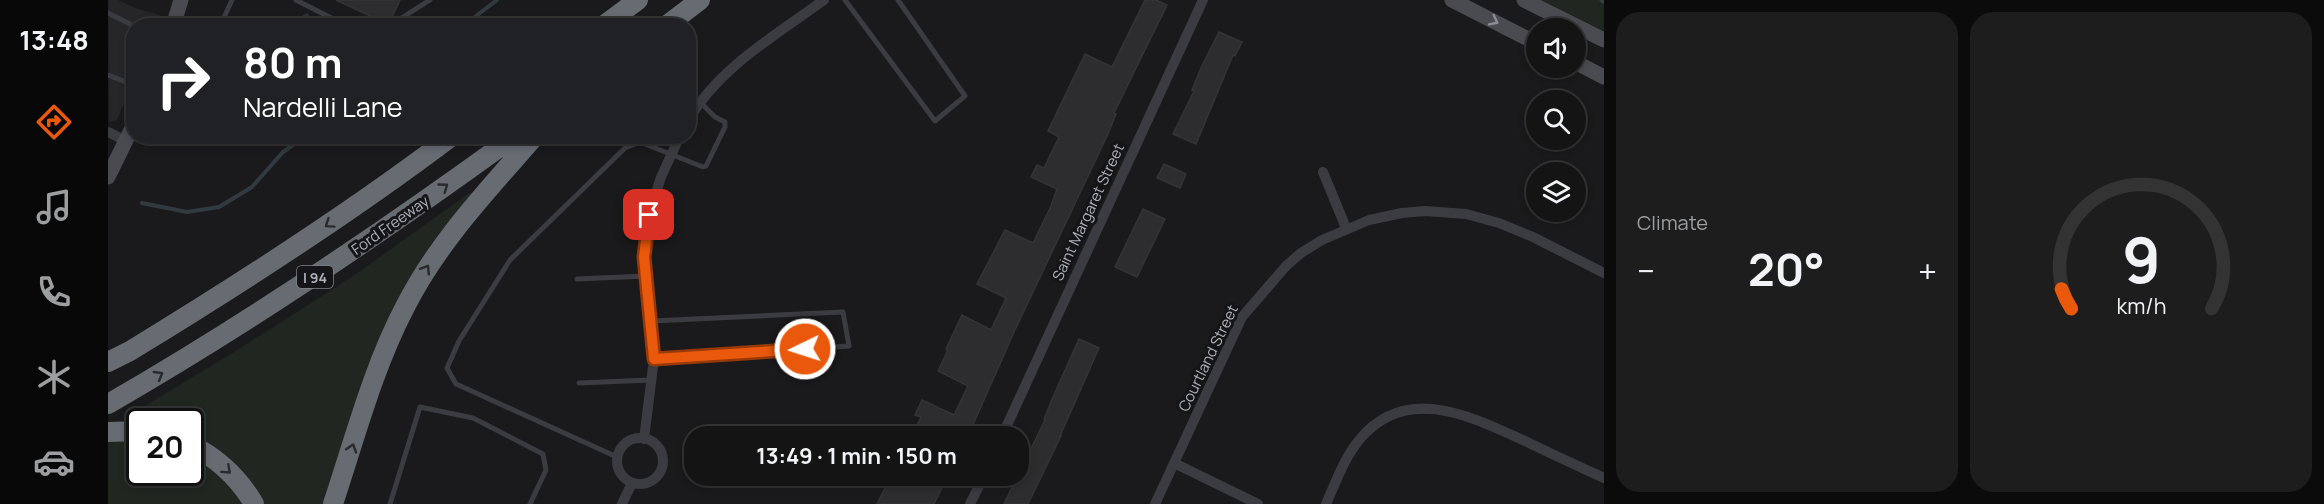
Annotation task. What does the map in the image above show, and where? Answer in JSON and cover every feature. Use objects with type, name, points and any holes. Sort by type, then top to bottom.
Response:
[{"type":"highway","points":[[614,18],[638,0]]},
{"type":"highway","points":[[676,18],[700,0]]},
{"type":"highway","name":"I 94","points":[[108,362],[139,346],[261,270],[386,185],[441,144]]},
{"type":"highway","name":"Ford Freeway","points":[[108,404],[176,365],[296,290],[413,210],[503,144]]},
{"type":"highway","points":[[333,504],[381,360],[404,307],[452,232],[528,144]]},
{"type":"highway","points":[[108,432],[126,431]]},
{"type":"highway","points":[[204,452],[234,476],[254,504]]},
{"type":"main road","points":[[175,18],[181,0]]},
{"type":"main road","points":[[1452,0],[1526,38]]},
{"type":"main road","points":[[1524,0],[1604,40]]},
{"type":"main road","points":[[1586,68],[1604,77]]},
{"type":"main road","points":[[108,177],[126,141]]},
{"type":"street","points":[[696,110],[712,87],[729,71],[824,0]]},
{"type":"street","name":"Saint Margaret Street","points":[[1007,426],[1203,0]]},
{"type":"street","points":[[108,132],[126,141]]},
{"type":"street","points":[[644,439],[654,359],[644,257],[649,215],[661,177],[676,144]]},
{"type":"street","points":[[1323,172],[1346,228]]},
{"type":"street","name":"Courtland Street","points":[[1155,504],[1245,312],[1301,253],[1346,228],[1402,213],[1425,211],[1466,214],[1499,223],[1533,237],[1604,273]]},
{"type":"street","points":[[1326,504],[1347,457],[1361,438],[1379,422],[1395,413],[1414,410],[1454,411],[1472,417],[1604,478]]},
{"type":"street","points":[[644,439],[653,443],[659,450],[663,458],[662,468],[658,476],[650,482],[632,483],[620,472],[617,457],[627,442],[644,439]]},
{"type":"street","points":[[1174,463],[1258,504]]},
{"type":"street","points":[[622,504],[632,483]]},
{"type":"street","points":[[970,504],[979,486]]},
{"type":"lane","points":[[223,18],[231,0]]},
{"type":"lane","points":[[296,0],[331,18]]},
{"type":"lane","points":[[402,18],[430,0]]},
{"type":"lane","points":[[845,0],[935,121],[965,96],[898,0]]},
{"type":"lane","points":[[108,13],[126,22]]},
{"type":"lane","points":[[108,75],[126,82]]},
{"type":"lane","points":[[645,144],[705,166],[724,131],[725,122],[715,117],[701,103]]},
{"type":"lane","points":[[617,457],[456,384],[447,368],[459,341],[510,260],[625,148],[635,144]]},
{"type":"lane","points":[[577,279],[646,276]]},
{"type":"lane","points":[[652,321],[843,312],[849,346],[654,359]]},
{"type":"lane","points":[[579,383],[651,380]]},
{"type":"lane","points":[[390,504],[420,407],[473,418],[543,454],[546,470],[530,504]]},
{"type":"shaded area","points":[[108,0],[118,0],[135,8],[160,15],[159,18],[126,18],[126,98],[117,120],[109,122]]},
{"type":"shaded area","points":[[1541,0],[1604,0],[1604,31],[1586,22],[1586,18],[1578,18]]},
{"type":"shaded area","points":[[471,192],[473,196],[432,247],[326,504],[262,504],[204,449],[204,408],[142,408],[231,354],[349,279]]},
{"type":"shaded area","points":[[126,440],[126,486],[204,486],[204,463],[232,489],[242,504],[108,504],[108,442]]},
{"type":"building","points":[[336,0],[400,0],[391,18],[374,18]]},
{"type":"building","points":[[1145,0],[1156,0],[1167,5],[1114,113],[1116,114],[1107,136],[1014,332],[972,426],[917,426],[921,417],[915,415],[922,400],[954,415],[968,386],[938,371],[962,315],[991,330],[1006,298],[977,284],[1005,230],[1033,243],[1051,206],[1057,189],[1031,177],[1037,165],[1044,168],[1059,137],[1048,131],[1085,54],[1112,67]]},
{"type":"building","points":[[1219,32],[1242,42],[1235,56],[1233,55],[1196,144],[1173,134]]},
{"type":"building","points":[[1164,164],[1186,174],[1180,188],[1157,178]]},
{"type":"building","points":[[1143,209],[1165,219],[1137,277],[1115,267]]},
{"type":"building","points":[[1079,339],[1099,348],[1061,436],[1028,504],[1004,504],[1013,486],[1029,486],[1029,453]]},
{"type":"building","points":[[886,486],[943,486],[934,504],[877,504]]},
{"type":"waterway","points":[[473,18],[497,0]]},
{"type":"waterway","points":[[142,203],[187,212],[219,207],[252,187],[283,152],[294,144]]},
{"type":"route","points":[[649,215],[644,257],[654,359],[805,349]]}]
